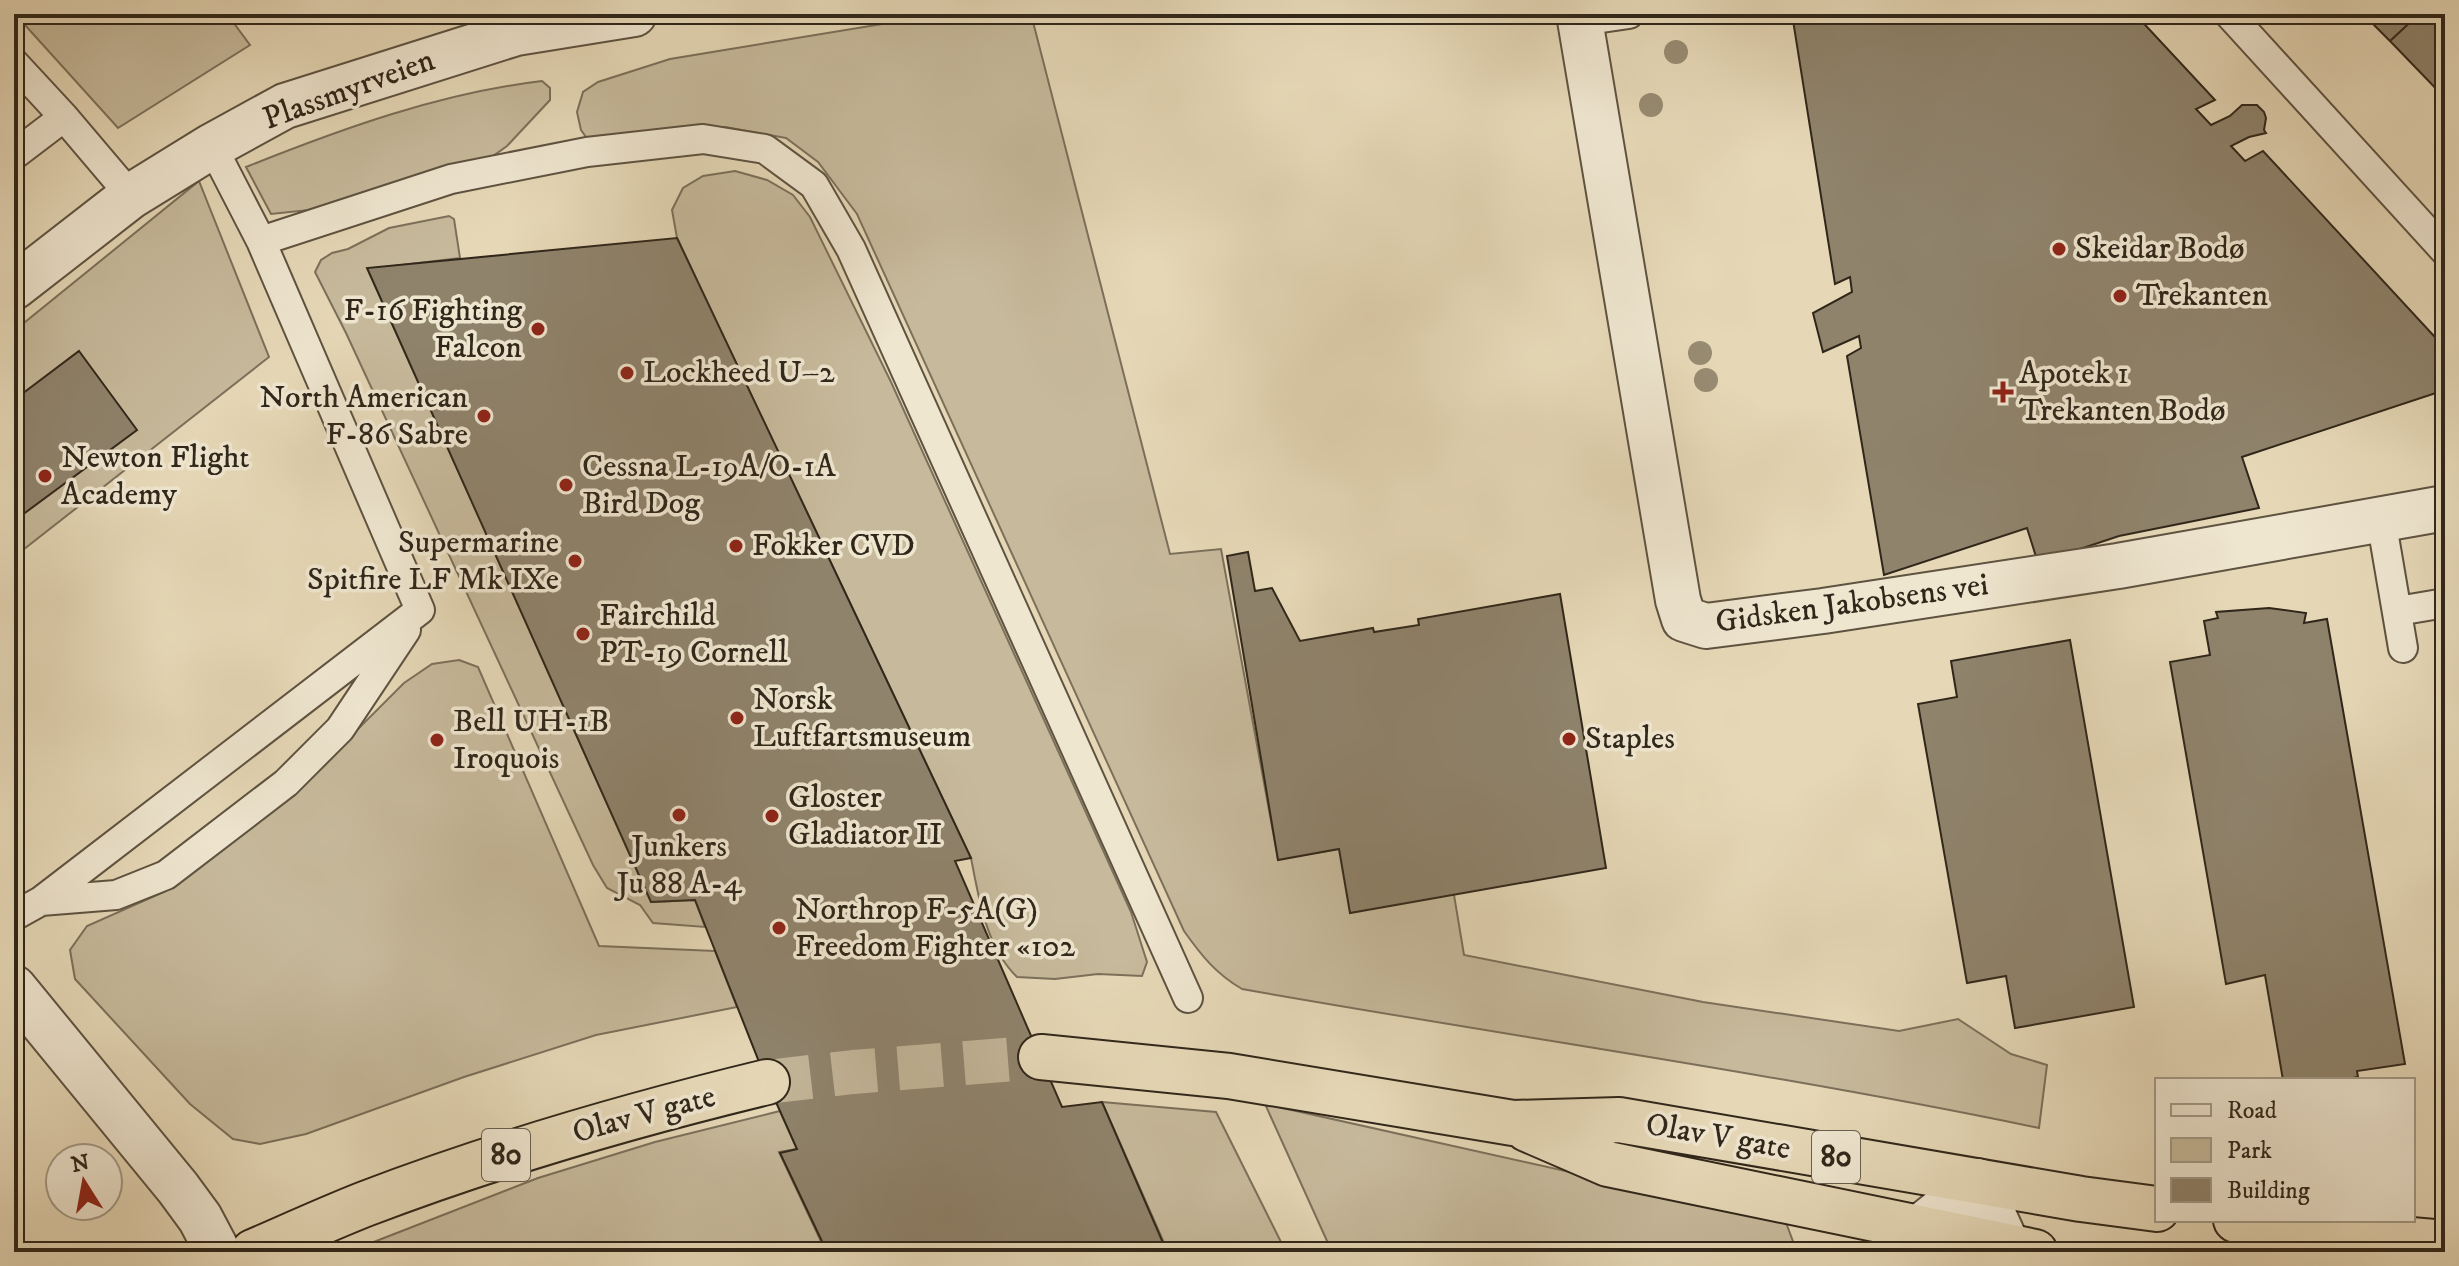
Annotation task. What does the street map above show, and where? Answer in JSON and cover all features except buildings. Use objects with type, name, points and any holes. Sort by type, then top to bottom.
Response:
[{"type":"highway","name":"Olav V gate","points":[[1041,1057],[1229,1076],[1513,1123],[1619,1120],[2155,1209]]},
{"type":"highway","name":"Olav V gate","points":[[253,1252],[363,1205],[478,1164],[601,1125],[767,1082]]},
{"type":"highway","name":"Olav V gate","points":[[1513,1123],[1608,1164],[1916,1240],[2016,1250]]},
{"type":"highway","points":[[2251,1222],[2445,1243]]},
{"type":"street","name":"Plassmyrveien","points":[[14,287],[131,196],[285,106],[516,33],[634,14]]},
{"type":"street","name":"Gidsken Jakobsens vei","points":[[1580,18],[1678,600],[1684,619],[1706,626],[1760,620],[2118,566],[2445,508]]},
{"type":"street","points":[[14,988],[178,1188],[200,1218],[218,1252]]},
{"type":"street","points":[[1916,1240],[1978,1181],[2016,1250]]},
{"type":"lane","name":"Gidsken Jakobsens vei","points":[[1580,18],[1629,14]]},
{"type":"lane","points":[[2229,14],[2445,251]]},
{"type":"lane","points":[[14,63],[131,196]]},
{"type":"lane","points":[[14,155],[64,117]]},
{"type":"lane","points":[[261,241],[451,179],[587,152],[703,139],[765,149],[814,185],[851,249],[1188,998]]},
{"type":"lane","points":[[212,146],[261,241],[420,610]]},
{"type":"lane","points":[[2381,519],[2403,648]]},
{"type":"lane","points":[[2398,611],[2445,603]]},
{"type":"lane","points":[[41,901],[116,895],[166,875],[286,783],[340,729],[420,610]]},
{"type":"lane","points":[[14,916],[41,901],[420,610]]},
{"type":"green space","points":[[15,14],[227,14],[250,45],[118,128]]},
{"type":"green space","points":[[943,14],[1031,14],[1170,554],[1221,549],[1278,859],[1339,849],[1453,889],[1464,955],[1703,1002],[1899,1031],[1958,1019],[2011,1054],[2047,1065],[2039,1128],[1741,1072],[1242,989],[1210,963],[1184,931],[857,214],[818,162],[786,138],[725,127],[596,140],[586,137],[581,130],[577,112],[583,92],[598,82],[670,59]]},
{"type":"green space","points":[[542,81],[550,88],[550,100],[507,146],[493,156],[463,167],[309,210],[271,214],[246,167],[391,114],[466,94]]},
{"type":"green space","points":[[735,171],[767,180],[793,195],[810,217],[891,382],[1131,912],[1147,962],[1142,976],[1017,977],[998,952],[985,922],[971,858],[677,238],[672,210],[683,188],[703,176]]},
{"type":"green space","points":[[199,181],[269,357],[14,557],[14,331]]},
{"type":"green space","points":[[449,216],[454,219],[460,258],[368,269],[651,902],[695,900],[705,927],[653,923],[640,905],[607,888],[593,865],[315,272],[321,260],[332,253],[348,249],[389,228]]},
{"type":"green space","points":[[459,660],[478,667],[599,946],[715,951],[737,1007],[596,1035],[464,1077],[306,1134],[260,1144],[233,1139],[190,1104],[75,979],[70,950],[87,926],[164,892],[291,796],[404,683],[432,664]]},
{"type":"green space","points":[[1102,1102],[1216,1112],[1286,1252],[1168,1252]]},
{"type":"green space","points":[[1265,1104],[1785,1220],[1797,1252],[1332,1252]]},
{"type":"green space","points":[[780,1111],[797,1149],[779,1152],[826,1252],[348,1252],[538,1178],[655,1142]]},
{"type":"tunnel","points":[[767,1082],[1041,1057]]},
{"type":"place","name":"Skeidar Bodø","points":[[2059,249]]},
{"type":"place","name":"Trekanten","points":[[2120,296]]},
{"type":"place","name":"F-16 Fighting Falcon","points":[[538,329]]},
{"type":"place","name":"Lockheed U–2","points":[[627,373]]},
{"type":"place","name":"Apotek 1 Trekanten Bodø","points":[[2003,392]]},
{"type":"place","name":"North American F-86 Sabre","points":[[484,416]]},
{"type":"place","name":"Newton Flight Academy","points":[[45,476]]},
{"type":"place","name":"Cessna L-19A/O-1A Bird Dog","points":[[566,485]]},
{"type":"place","name":"Fokker CVD","points":[[736,546]]},
{"type":"place","name":"Supermarine Spitfire LF Mk IXe","points":[[575,561]]},
{"type":"place","name":"Fairchild PT-19 Cornell","points":[[583,634]]},
{"type":"place","name":"Norsk Luftfartsmuseum","points":[[737,718]]},
{"type":"place","name":"Staples","points":[[1569,739]]},
{"type":"place","name":"Bell UH-1B Iroquois","points":[[437,740]]},
{"type":"place","name":"Junkers Ju 88 A-4","points":[[679,815]]},
{"type":"place","name":"Gloster Gladiator II","points":[[772,816]]},
{"type":"place","name":"Northrop F-5A(G) Freedom Fighter «102","points":[[779,928]]}]
